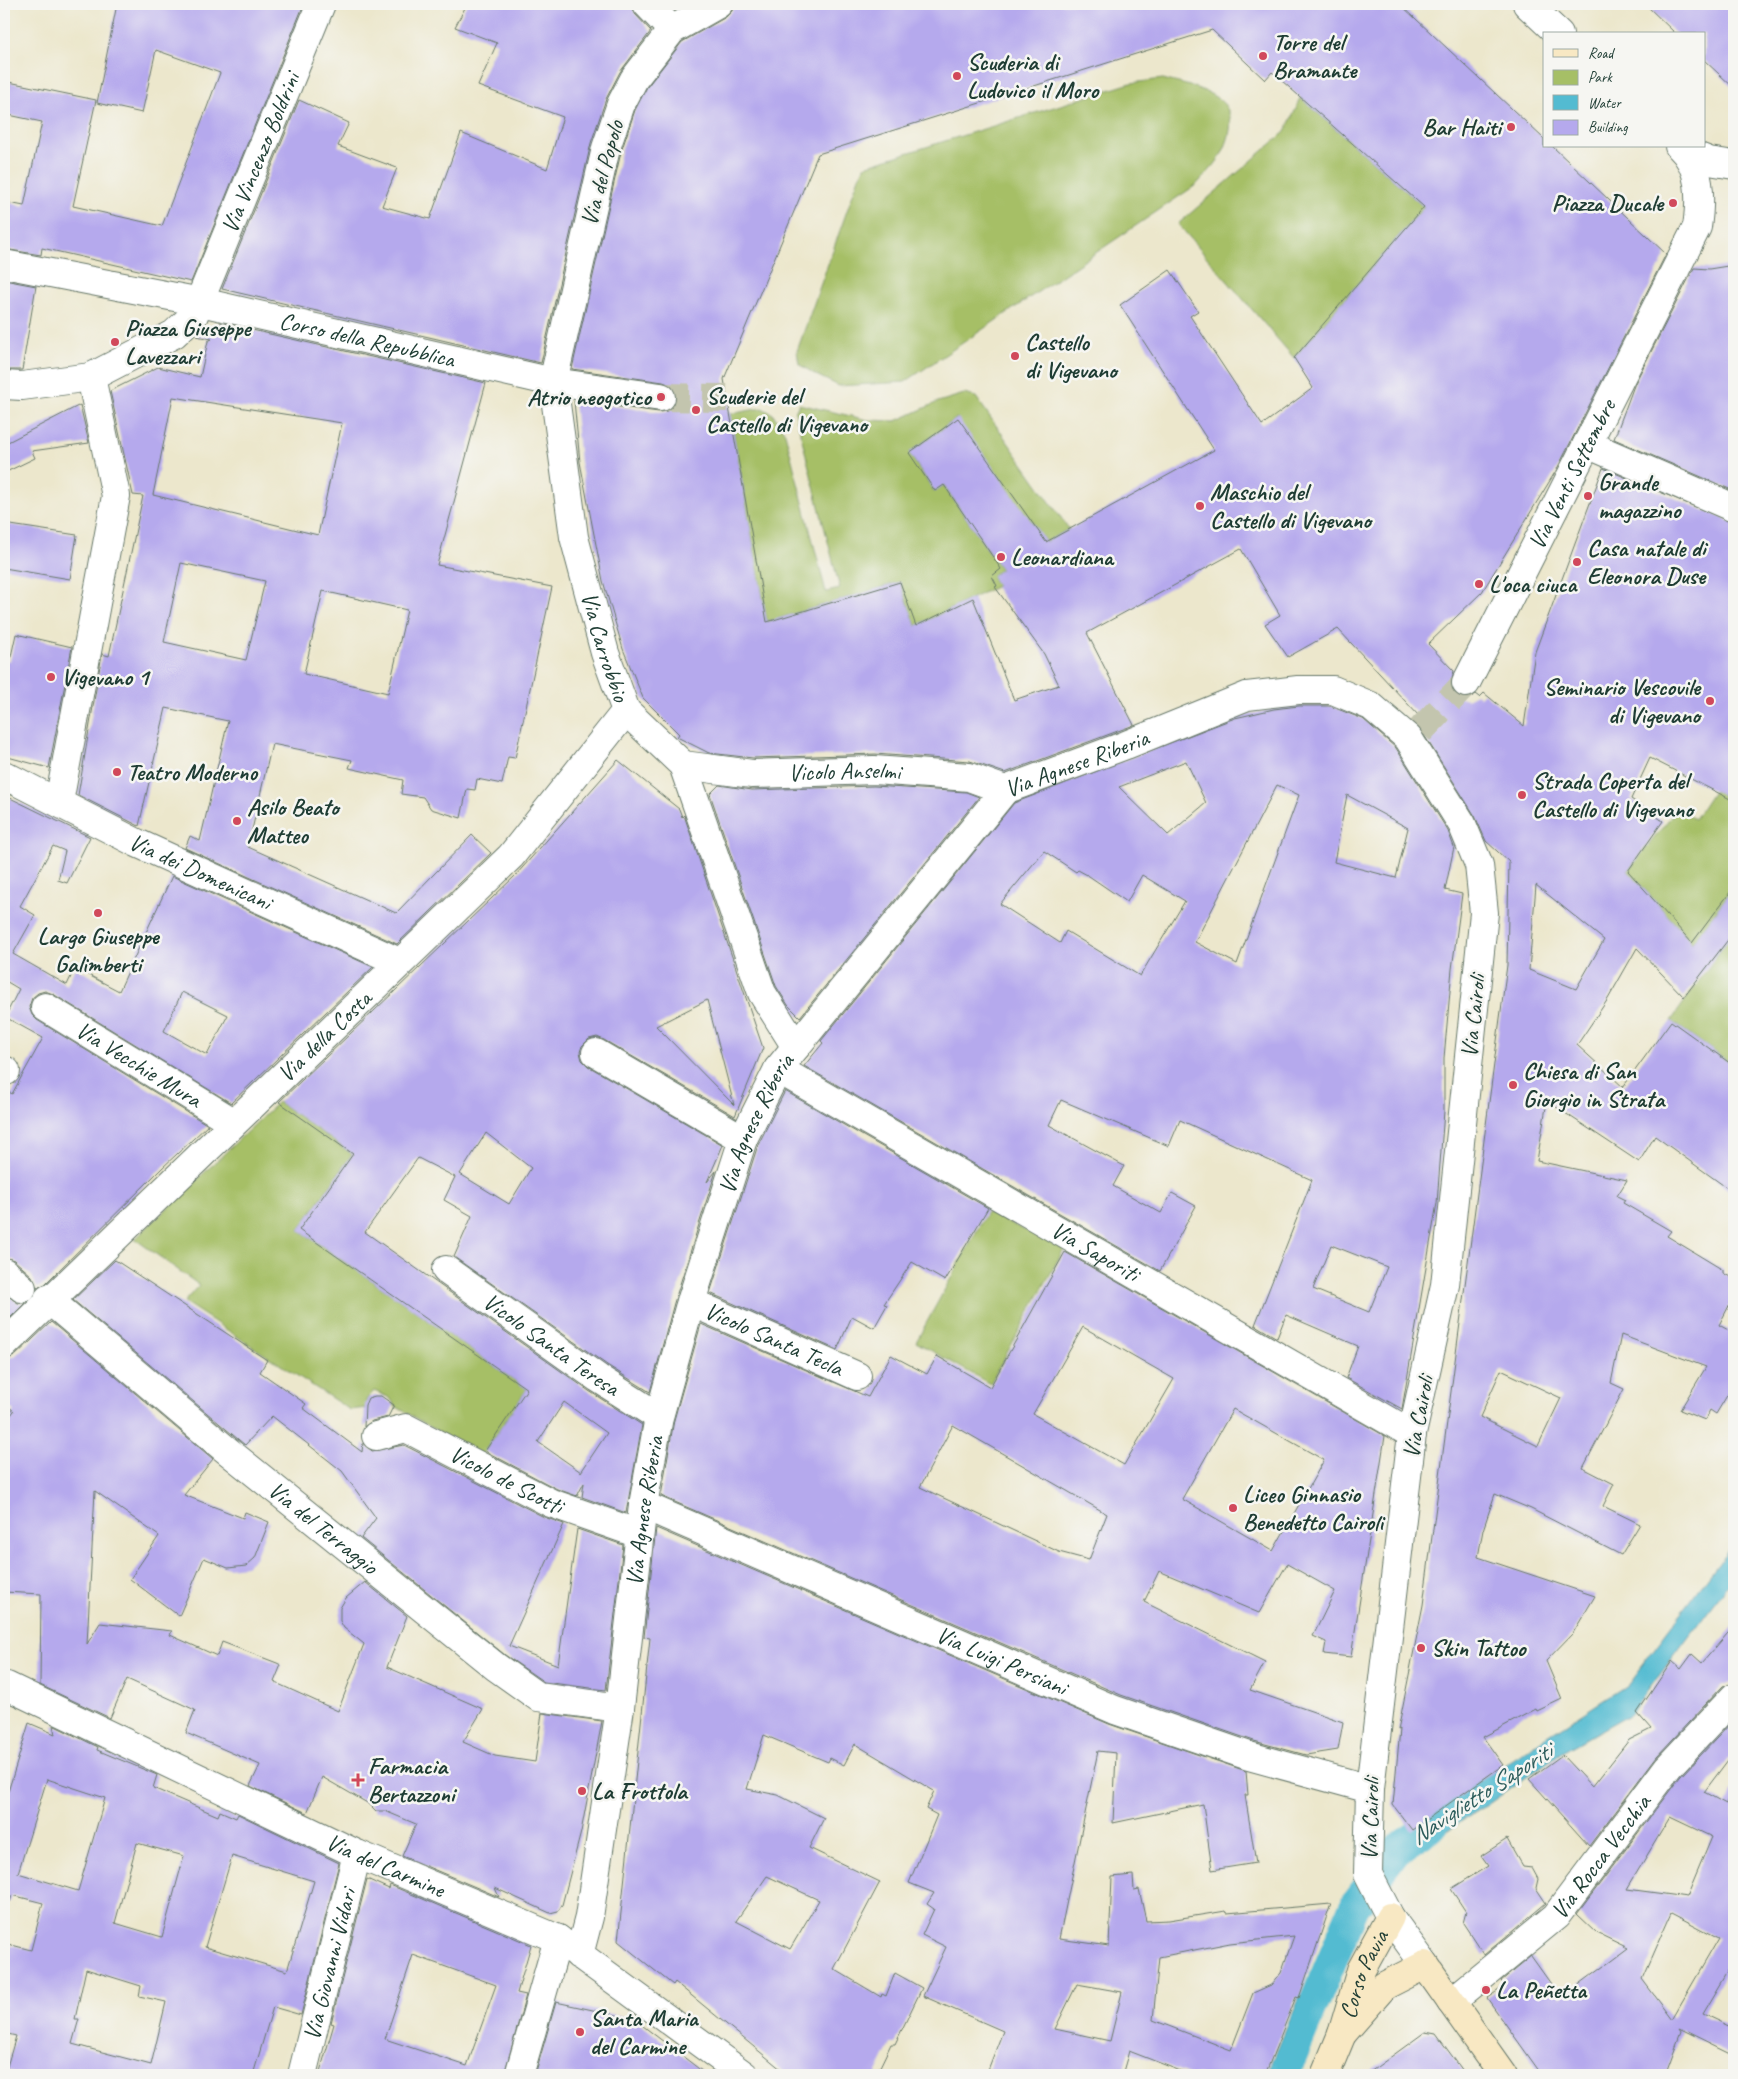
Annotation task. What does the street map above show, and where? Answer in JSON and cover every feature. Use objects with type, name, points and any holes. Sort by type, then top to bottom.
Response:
[{"type":"street","name":"Via Vincenzo Boldrini","points":[[201,302],[322,4]]},
{"type":"street","points":[[647,4],[672,30]]},
{"type":"street","name":"Via del Popolo","points":[[553,382],[606,148],[621,104],[634,79],[672,30],[718,4]]},
{"type":"street","points":[[1527,4],[1557,32]]},
{"type":"street","points":[[1682,149],[1709,161],[1734,165]]},
{"type":"street","name":"Via Venti Settembre","points":[[1466,683],[1697,227],[1701,198],[1695,170],[1682,149]]},
{"type":"street","name":"Corso della Repubblica","points":[[4,264],[201,302],[553,382],[661,397]]},
{"type":"street","points":[[13,385],[92,386],[174,334],[194,315],[201,302]]},
{"type":"street","name":"Via Carrobbio","points":[[553,382],[574,537],[605,653],[626,711],[682,765],[762,993],[796,1047]]},
{"type":"street","points":[[59,802],[116,496],[92,386]]},
{"type":"street","points":[[1587,444],[1734,508]]},
{"type":"street","name":"Via Agnese Riberia","points":[[519,2075],[568,1947],[590,1917],[620,1708],[643,1505],[659,1417],[691,1302],[743,1139],[778,1069],[1005,790],[1126,746],[1248,696],[1298,690],[1333,690],[1371,706],[1414,735]]},
{"type":"street","name":"Via della Costa","points":[[4,1345],[48,1300],[511,856],[593,750],[626,711]]},
{"type":"street","name":"Via Cairoli","points":[[1414,735],[1462,824],[1479,865],[1484,913],[1445,1285],[1412,1434],[1370,1789],[1372,1882],[1390,1917],[1503,2075]]},
{"type":"street","name":"Vicolo Anselmi","points":[[682,765],[752,774],[874,770],[969,778],[1005,790]]},
{"type":"street","name":"Via dei Domenicani","points":[[4,775],[137,843],[400,962]]},
{"type":"street","name":"Via Vecchie Mura","points":[[44,1006],[233,1122]]},
{"type":"street","points":[[596,1053],[743,1139]]},
{"type":"street","name":"Via Saporiti","points":[[778,1069],[1412,1434]]},
{"type":"street","name":"Vicolo Santa Teresa","points":[[446,1270],[598,1378],[659,1417]]},
{"type":"street","name":"Via del Terraggio","points":[[48,1300],[224,1448],[496,1667],[538,1697],[620,1708]]},
{"type":"street","name":"Vicolo Santa Tecla","points":[[691,1302],[857,1376]]},
{"type":"street","name":"Vicolo de Scotti","points":[[376,1436],[406,1428],[551,1503],[639,1534]]},
{"type":"street","name":"Via Luigi Persiani","points":[[643,1505],[1114,1710],[1249,1756],[1370,1789]]},
{"type":"street","name":"Via del Carmine","points":[[5,1688],[358,1854],[568,1947],[744,2075]]},
{"type":"street","name":"Via Rocca Vecchia","points":[[1451,2002],[1556,1916],[1668,1767],[1734,1697]]},
{"type":"street","name":"Via Giovanni Vidari","points":[[302,2075],[358,1854]]},
{"type":"street","name":"Corso Pavia","points":[[1326,2075],[1342,2034],[1361,1970],[1390,1917]]},
{"type":"street","name":"Corso Pavia","points":[[1342,2034],[1384,1986],[1425,1965]]},
{"type":"green space","points":[[1163,79],[1198,88],[1211,94],[1224,104],[1228,111],[1230,118],[1229,135],[1223,151],[1217,162],[1196,185],[905,382],[839,386],[799,364],[797,351],[859,177],[865,166],[1131,83]]},
{"type":"green space","points":[[1301,98],[1424,207],[1294,358],[1178,224],[1285,132]]},
{"type":"green space","points":[[964,394],[976,397],[1069,529],[1046,542],[957,418],[909,453],[934,491],[944,485],[1001,569],[992,576],[997,586],[916,626],[900,582],[767,622],[730,414],[762,408],[773,414],[785,433],[826,592],[840,589],[795,412],[799,404],[868,420],[896,421],[938,402]]},
{"type":"green space","points":[[1714,790],[1734,801],[1734,887],[1692,943],[1628,871],[1677,809],[1695,819]]},
{"type":"green space","points":[[1734,931],[1734,1066],[1671,1021]]},
{"type":"green space","points":[[278,1102],[352,1154],[299,1230],[527,1389],[481,1457],[395,1406],[390,1398],[374,1391],[366,1400],[367,1408],[350,1410],[184,1302],[199,1285],[135,1239]]},
{"type":"green space","points":[[987,1212],[1064,1249],[990,1384],[916,1342]]},
{"type":"water","points":[[1734,1543],[1734,1576],[1631,1713],[1562,1752],[1487,1805],[1401,1860],[1392,1842],[1503,1765],[1627,1685]]},
{"type":"water","points":[[1348,1896],[1359,1917],[1335,1985],[1314,1982]]},
{"type":"water","points":[[1299,1998],[1308,1998],[1325,2006],[1297,2075],[1267,2075]]},
{"type":"building","points":[[117,4],[304,4],[191,282],[42,248],[41,255],[4,249],[4,202],[24,206],[42,122],[4,114],[4,81],[96,100],[73,206],[162,226],[220,73],[156,50],[142,113],[97,103]]},
{"type":"building","points":[[467,4],[632,4],[635,14],[651,31],[620,72],[606,99],[591,143],[541,363],[222,289],[299,100],[349,123],[338,146],[397,168],[382,206],[430,219],[461,133],[547,169],[563,117],[478,86],[497,43],[455,27]]},
{"type":"building","points":[[734,4],[1400,4],[1543,138],[1543,148],[1554,148],[1666,254],[1557,469],[1482,592],[1428,644],[1454,671],[1450,684],[1453,691],[1459,697],[1467,699],[1476,694],[1480,697],[1484,693],[1524,726],[1535,652],[1603,468],[1734,523],[1734,801],[1650,758],[1631,799],[1663,821],[1628,871],[1692,943],[1734,887],[1734,932],[1684,997],[1637,948],[1608,999],[1577,1045],[1623,1087],[1671,1021],[1734,1066],[1734,1193],[1655,1136],[1639,1162],[1547,1101],[1537,1161],[1627,1180],[1617,1196],[1625,1200],[1623,1203],[1671,1231],[1667,1236],[1723,1270],[1723,1273],[1734,1279],[1734,1296],[1719,1325],[1734,1333],[1734,1384],[1716,1414],[1710,1410],[1705,1420],[1680,1410],[1706,1367],[1621,1335],[1611,1383],[1624,1389],[1583,1468],[1614,1484],[1603,1506],[1640,1524],[1621,1555],[1531,1509],[1495,1494],[1483,1530],[1478,1557],[1595,1596],[1573,1633],[1546,1661],[1562,1699],[1537,1711],[1536,1709],[1483,1737],[1503,1765],[1412,1830],[1393,1805],[1400,1729],[1398,1730],[1423,1605],[1507,965],[1509,862],[1486,841],[1475,816],[1419,727],[1433,731],[1338,629],[1288,657],[1265,624],[1280,615],[1241,549],[1087,633],[1134,725],[1005,773],[970,761],[875,754],[753,758],[709,753],[677,737],[679,734],[643,698],[623,649],[603,581],[580,462],[574,401],[659,412],[667,411],[674,406],[676,392],[671,385],[663,382],[572,369],[621,152],[635,110],[647,87],[682,42],[726,17],[732,11]],"holes":[[[1212,30],[1265,80],[1272,72],[1424,207],[1294,358],[1313,388],[1262,425],[1190,316],[1198,311],[1170,270],[1120,305],[1214,450],[1046,542],[958,418],[909,453],[935,491],[944,485],[1001,569],[992,576],[997,586],[995,587],[1044,654],[1059,685],[1014,700],[973,598],[916,626],[900,582],[767,622],[724,379],[818,154]],[[1536,885],[1604,940],[1576,989],[1529,970]],[[1501,1370],[1561,1398],[1538,1446],[1480,1417]]]},
{"type":"building","points":[[1645,4],[1734,4],[1734,88],[1706,62],[1706,32],[1674,32]]},
{"type":"building","points":[[1734,265],[1734,491],[1614,439],[1635,383],[1694,268],[1709,269]]},
{"type":"building","points":[[4,280],[36,286],[22,370],[4,370]]},
{"type":"building","points":[[221,323],[486,383],[437,565],[552,587],[515,758],[508,757],[502,784],[477,779],[475,790],[467,789],[461,818],[431,809],[423,797],[401,794],[403,780],[349,768],[352,760],[272,744],[248,847],[396,913],[472,835],[491,853],[397,944],[185,848],[190,836],[200,841],[228,721],[166,708],[139,826],[78,795],[102,654],[109,656],[143,496],[133,495],[110,391],[158,367],[200,377],[208,341],[212,339],[196,336]],"holes":[[[173,397],[342,423],[318,535],[153,495]],[[181,563],[265,581],[246,660],[164,642]],[[323,591],[407,610],[388,693],[304,674]]]},
{"type":"building","points":[[80,405],[89,443],[32,451],[35,458],[4,473],[4,444]]},
{"type":"building","points":[[4,524],[77,535],[70,579],[4,568]]},
{"type":"building","points":[[16,634],[72,647],[49,768],[4,756],[4,660],[10,661]]},
{"type":"building","points":[[1299,706],[1330,706],[1363,719],[1396,748],[1448,831],[1454,847],[1445,890],[1462,894],[1452,969],[1444,1058],[1444,1111],[1437,1203],[1402,1409],[1346,1378],[1358,1346],[1286,1315],[1277,1338],[1255,1325],[1312,1180],[1180,1120],[1169,1146],[1061,1100],[1049,1125],[1124,1166],[1113,1186],[1161,1213],[1172,1193],[1196,1206],[1160,1271],[804,1066],[823,1043],[821,1041],[1014,803],[1235,718],[1274,709]],"holes":[[[1186,761],[1206,803],[1168,835],[1119,787]],[[1277,785],[1299,795],[1237,964],[1195,942]],[[1347,795],[1408,828],[1396,878],[1334,862]],[[1044,851],[1076,872],[1078,870],[1089,876],[1127,902],[1142,875],[1185,901],[1140,976],[1066,931],[1060,943],[1000,904]],[[1331,1245],[1387,1267],[1369,1312],[1313,1289]]]},
{"type":"building","points":[[618,760],[679,809],[682,817],[684,815],[763,1048],[735,1116],[597,1037],[589,1039],[582,1046],[580,1052],[582,1060],[588,1066],[723,1145],[707,1182],[716,1171],[674,1303],[650,1392],[607,1365],[454,1257],[472,1216],[444,1200],[455,1177],[418,1158],[365,1232],[589,1391],[642,1425],[626,1513],[582,1497],[584,1483],[577,1496],[557,1489],[485,1451],[527,1389],[299,1230],[353,1154],[279,1102],[515,876]],"holes":[[[707,1000],[734,1105],[656,1026]],[[486,1133],[531,1168],[509,1204],[460,1174]],[[564,1402],[607,1433],[581,1472],[538,1442]]]},
{"type":"building","points":[[719,785],[752,790],[874,786],[966,792],[979,797],[800,1017],[788,1005],[776,986],[710,794]]},
{"type":"building","points":[[4,795],[90,837],[67,883],[58,880],[65,851],[53,846],[20,906],[35,915],[13,954],[67,985],[75,968],[119,991],[172,876],[373,967],[231,1103],[53,994],[45,991],[38,993],[32,998],[29,1007],[32,1015],[37,1020],[208,1125],[45,1284],[37,1288],[32,1276],[14,1260],[4,1257],[4,1089],[12,1094],[43,1038],[5,1017],[19,989],[4,980]],"holes":[[[182,992],[228,1015],[207,1055],[164,1031]]]},
{"type":"building","points":[[785,1091],[988,1208],[945,1281],[912,1262],[884,1304],[887,1305],[874,1328],[852,1316],[837,1350],[710,1293],[758,1145]]},
{"type":"building","points":[[1065,1252],[1385,1436],[1351,1657],[1324,1654],[1326,1642],[1313,1636],[1335,1591],[1287,1564],[1259,1613],[1159,1571],[1144,1602],[1265,1662],[1250,1690],[1343,1722],[1338,1750],[1306,1755],[1254,1741],[1121,1695],[661,1496],[674,1420],[701,1324],[868,1397],[891,1355],[927,1374],[937,1356],[990,1387]],"holes":[[[1083,1327],[1174,1379],[1124,1465],[1033,1414]],[[1233,1409],[1324,1460],[1273,1551],[1182,1499]],[[953,1425],[1107,1514],[1089,1560],[1059,1552],[920,1487]]]},
{"type":"building","points":[[115,1260],[267,1360],[260,1372],[306,1404],[303,1408],[362,1452],[363,1443],[372,1451],[404,1445],[544,1517],[564,1524],[509,1646],[558,1665],[577,1529],[623,1545],[606,1690],[544,1682],[505,1655],[361,1538],[376,1518],[342,1471],[272,1416],[245,1445],[73,1300]]},
{"type":"building","points":[[4,1293],[18,1303],[25,1303],[4,1324]]},
{"type":"building","points":[[51,1322],[213,1459],[184,1495],[243,1518],[245,1512],[269,1522],[255,1558],[246,1566],[228,1568],[204,1558],[179,1616],[130,1579],[159,1536],[95,1491],[87,1644],[100,1623],[172,1631],[170,1635],[217,1656],[222,1642],[281,1665],[274,1682],[338,1711],[364,1644],[344,1628],[340,1621],[340,1608],[346,1598],[365,1582],[407,1616],[387,1667],[483,1709],[463,1742],[495,1756],[535,1762],[542,1713],[602,1721],[581,1832],[562,1905],[558,1911],[550,1913],[495,1888],[499,1897],[402,1856],[416,1824],[385,1811],[376,1811],[369,1804],[322,1777],[307,1813],[250,1786],[260,1765],[186,1733],[195,1710],[127,1679],[110,1718],[40,1685],[41,1594],[4,1592],[4,1424],[14,1411],[4,1403],[4,1360],[15,1356]]},
{"type":"building","points":[[381,1396],[394,1405],[388,1417],[372,1421],[364,1427],[365,1405],[368,1398]]},
{"type":"building","points":[[656,1528],[1109,1724],[1246,1771],[1248,1795],[1245,1795],[1256,1863],[1212,1870],[1203,1804],[1113,1823],[1116,1753],[1098,1751],[1059,1939],[1109,1946],[1112,1877],[1133,1875],[1134,1890],[1139,1889],[1146,1921],[1169,1920],[1226,1911],[1227,1913],[1331,1904],[1299,1998],[1296,1997],[1265,2075],[1191,2075],[1129,2051],[1122,2075],[986,2075],[1003,2031],[923,1996],[946,1947],[922,1935],[934,1909],[927,1904],[934,1893],[909,1883],[937,1815],[926,1809],[934,1791],[855,1744],[844,1765],[830,1758],[828,1762],[764,1735],[747,1789],[778,1795],[824,1818],[809,1848],[880,1882],[834,1969],[881,1997],[882,1994],[886,1996],[895,1973],[922,1988],[895,2044],[891,2044],[876,2075],[788,2075],[675,1982],[673,1985],[618,1941],[650,1638],[644,1637]],"holes":[[[767,1876],[819,1900],[790,1949],[736,1921]],[[1294,1936],[1281,1973],[1271,1985],[1253,1993],[1231,2050],[1153,2020],[1159,1957],[1230,1943]],[[1077,1984],[1122,1992],[1110,2041],[1055,2029]]]},
{"type":"building","points":[[1734,1626],[1734,1682],[1723,1686],[1657,1756],[1589,1846],[1529,1779],[1562,1755],[1592,1787],[1629,1740],[1651,1729],[1637,1713],[1672,1661],[1681,1669],[1692,1654],[1702,1663]]},
{"type":"building","points":[[1734,1720],[1734,1752],[1704,1792],[1726,1804],[1734,1784],[1734,1960],[1702,2014],[1734,2029],[1734,2056],[1679,2029],[1681,2032],[1665,2075],[1542,2075],[1487,1998],[1505,1986],[1501,1981],[1531,1956],[1561,1998],[1628,1948],[1597,1933],[1577,1914],[1680,1777]],"holes":[[[1670,1817],[1712,1837],[1687,1897],[1627,1889]],[[1671,1913],[1719,1938],[1672,2019],[1642,1979]]]},
{"type":"building","points":[[29,1723],[55,1734],[53,1725],[98,1747],[97,1750],[157,1775],[153,1788],[218,1816],[220,1811],[236,1818],[238,1814],[339,1863],[301,2015],[273,2007],[253,2075],[25,2075],[6,2070],[16,2036],[4,2033],[4,1943],[31,1950],[43,1903],[12,1895],[10,1902],[4,1902],[4,1805]],"holes":[[[47,1779],[105,1798],[78,1891],[18,1873]],[[137,1843],[184,1856],[162,1937],[115,1923]],[[232,1856],[314,1881],[287,1971],[205,1947]],[[86,1969],[141,1986],[139,1996],[166,2002],[151,2065],[72,2044],[79,2019],[75,2019]]]},
{"type":"building","points":[[1507,1839],[1523,1867],[1532,1868],[1538,1879],[1536,1888],[1546,1903],[1484,1955],[1463,1923],[1466,1912],[1451,1889],[1488,1866],[1481,1856]]},
{"type":"building","points":[[367,1879],[389,1889],[390,1885],[531,1945],[517,1993],[526,1995],[504,2075],[319,2075],[334,2024],[331,2023]],"holes":[[[413,1955],[496,1985],[467,2066],[385,2039]]]},
{"type":"building","points":[[556,2002],[634,2019],[707,2075],[535,2075]]},
{"type":"building","points":[[1425,2032],[1436,2034],[1466,2075],[1366,2075]]},
{"type":"waterway","name":"Naviglietto Saporiti","points":[[1284,2075],[1354,1907],[1396,1850],[1432,1826]]},
{"type":"tunnel","points":[[661,397],[727,398]]},
{"type":"tunnel","points":[[1420,731],[1466,683]]},
{"type":"place","name":"Torre del Bramante","points":[[1263,56]]},
{"type":"place","name":"Scuderia di Ludovico il Moro","points":[[957,76]]},
{"type":"place","name":"Bar Haiti","points":[[1511,127]]},
{"type":"place","name":"Piazza Ducale","points":[[1673,203]]},
{"type":"place","name":"Piazza Giuseppe Lavezzari","points":[[115,342]]},
{"type":"place","name":"Castello di Vigevano","points":[[1015,356]]},
{"type":"place","name":"Atrio neogotico","points":[[661,397]]},
{"type":"place","name":"Scuderie del Castello di Vigevano","points":[[696,410]]},
{"type":"place","name":"Grande magazzino","points":[[1588,496]]},
{"type":"place","name":"Maschio del Castello di Vigevano","points":[[1200,506]]},
{"type":"place","name":"Leonardiana","points":[[1001,557]]},
{"type":"place","name":"Casa natale di Eleonora Duse","points":[[1577,562]]},
{"type":"place","name":"L'oca ciuca","points":[[1479,584]]},
{"type":"place","name":"Vigevano 1","points":[[51,677]]},
{"type":"place","name":"Seminario Vescovile di Vigevano","points":[[1710,701]]},
{"type":"place","name":"Teatro Moderno","points":[[117,772]]},
{"type":"place","name":"Strada Coperta del Castello di Vigevano","points":[[1522,795]]},
{"type":"place","name":"Asilo Beato Matteo","points":[[237,821]]},
{"type":"place","name":"Largo Giuseppe Galimberti","points":[[98,913]]},
{"type":"place","name":"Chiesa di San Giorgio in Strata","points":[[1513,1085]]},
{"type":"place","name":"Liceo Ginnasio Benedetto Cairoli","points":[[1233,1508]]},
{"type":"place","name":"Skin Tattoo","points":[[1421,1648]]},
{"type":"place","name":"Farmacia Bertazzoni","points":[[358,1780]]},
{"type":"place","name":"La Frottola","points":[[582,1791]]},
{"type":"place","name":"La Peñetta","points":[[1486,1990]]},
{"type":"place","name":"Santa Maria del Carmine","points":[[580,2032]]}]
